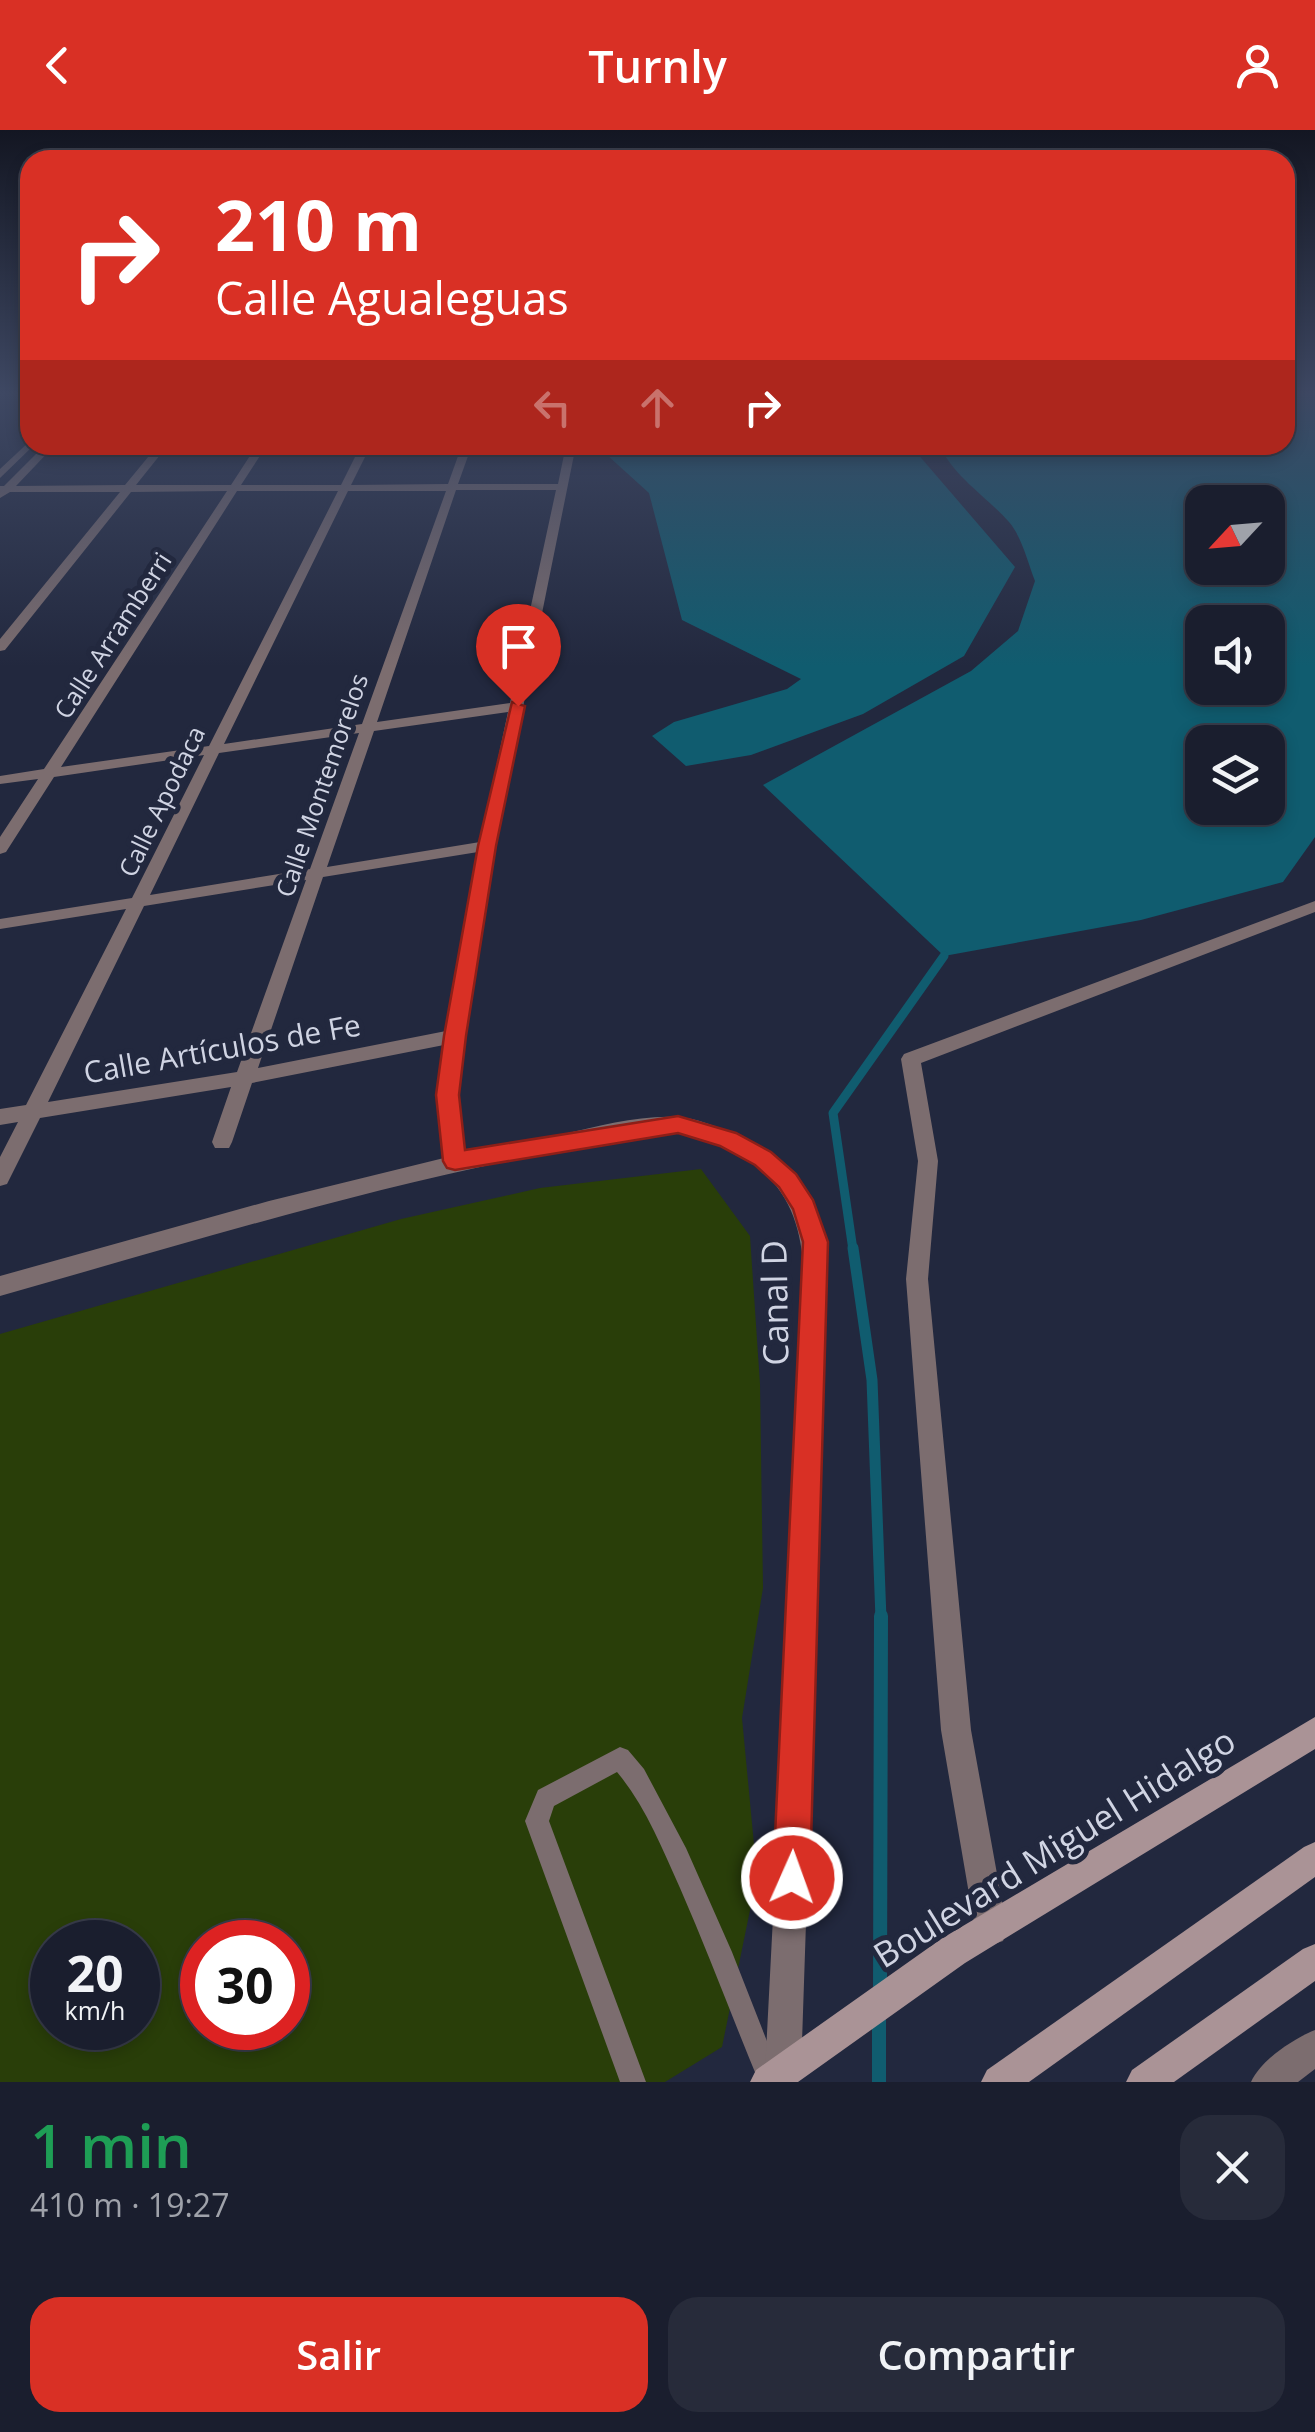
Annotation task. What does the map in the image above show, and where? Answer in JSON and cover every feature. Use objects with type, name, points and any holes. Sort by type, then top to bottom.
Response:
[{"type":"main road","name":"Boulevard Miguel Hidalgo","points":[[774,2078],[953,1951],[1315,1732]]},
{"type":"main road","points":[[999,2082],[1315,1858]]},
{"type":"main road","points":[[1144,2082],[1315,1961]]},
{"type":"street","points":[[0,647],[131,485]]},
{"type":"street","name":"Calle Arramberri","points":[[0,849],[236,485]]},
{"type":"street","name":"Calle Apodaca","points":[[0,1178],[348,485]]},
{"type":"street","name":"Calle Montemorelos","points":[[222,1142],[453,485]]},
{"type":"street","points":[[2,492],[562,487],[487,846],[455,1036],[447,1095],[455,1161]]},
{"type":"street","points":[[0,780],[518,706]]},
{"type":"street","points":[[0,924],[487,846]]},
{"type":"street","points":[[991,1929],[956,1730],[917,1279],[928,1160],[911,1059],[1315,906]]},
{"type":"street","name":"Calle Artículos de Fe","points":[[0,1118],[244,1078],[455,1036]]},
{"type":"street","name":"Canal D","points":[[0,1286],[455,1161],[678,1124],[728,1140],[763,1158],[787,1180],[805,1206],[816,1242],[816,1297],[774,2078]]},
{"type":"street","points":[[1269,2082],[1315,2047]]},
{"type":"lane","points":[[634,2082],[537,1821],[546,1798],[620,1758],[637,1776],[701,1909],[774,2078]]},
{"type":"green space","points":[[701,1169],[750,1236],[760,1384],[763,1588],[742,1718],[757,1876],[722,2047],[665,2082],[0,2082],[0,1334],[401,1219],[540,1188]]},
{"type":"water","points":[[640,485],[945,485],[1015,567],[964,656],[863,714],[751,755],[686,766],[652,736],[674,722],[787,689],[801,679],[682,620],[649,493]]},
{"type":"water","points":[[970,485],[1185,485],[1185,585],[1285,585],[1285,485],[1315,485],[1315,837],[1283,882],[1141,920],[944,956],[763,785],[971,671],[1018,631],[1035,581],[1014,528]]},
{"type":"waterway","points":[[853,1250],[833,1113],[944,956]]},
{"type":"waterway","points":[[853,1248],[872,1380],[881,1619]]},
{"type":"waterway","points":[[880,1994],[881,1619]]},
{"type":"waterway","points":[[879,2015],[879,2082]]},
{"type":"route","points":[[518,706],[487,846],[455,1036],[447,1095],[455,1161],[678,1124],[728,1140],[763,1158],[787,1180],[805,1206],[816,1242],[792,1878]]}]
